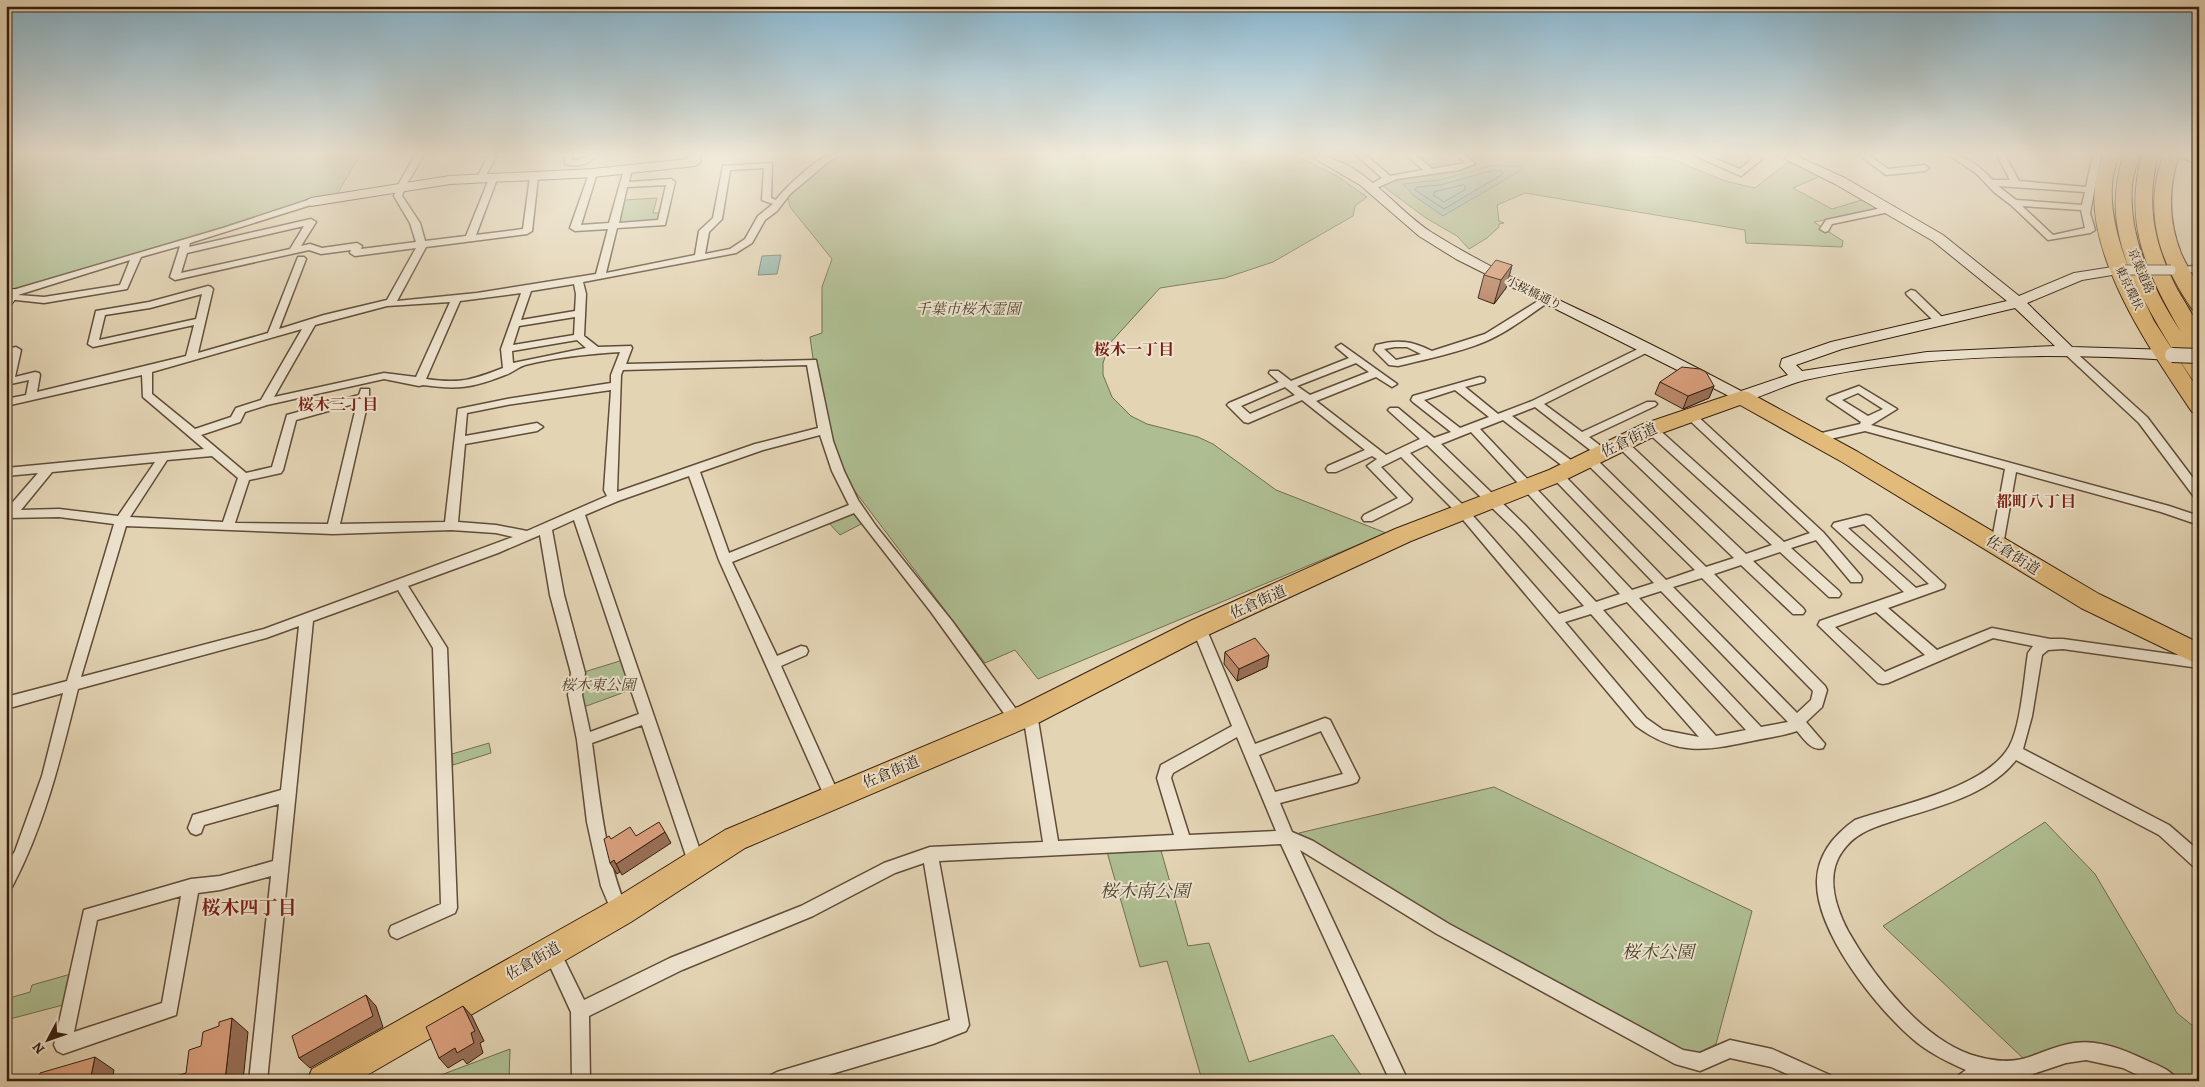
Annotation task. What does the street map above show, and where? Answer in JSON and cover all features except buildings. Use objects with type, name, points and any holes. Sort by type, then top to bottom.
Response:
[{"type":"highway","name":"東京環状","points":[[2103,206],[2122,270],[2157,345],[2168,355],[2199,408]]},
{"type":"highway","name":"京葉道路","points":[[2124,206],[2130,243],[2147,287],[2177,342],[2199,374]]},
{"type":"highway","name":"京葉道路","points":[[2142,206],[2149,242],[2169,291],[2199,346]]},
{"type":"highway","points":[[2160,206],[2175,270],[2199,305]]},
{"type":"highway","name":"佐倉街道","points":[[324,1081],[620,912],[735,839],[1023,716],[1199,628],[1403,535],[1528,486],[1587,456],[1651,416],[1690,415],[1723,405],[1740,397],[1817,438],[2090,601],[2199,654]]},
{"type":"street","points":[[185,246],[300,206]]},
{"type":"street","points":[[391,302],[422,245],[414,223],[404,206]]},
{"type":"street","points":[[470,238],[479,206]]},
{"type":"street","points":[[185,246],[175,277],[298,255],[310,247],[321,251],[357,246],[355,253],[527,231],[530,206]]},
{"type":"street","points":[[582,206],[575,228],[662,223],[666,206]]},
{"type":"street","points":[[600,277],[617,206]]},
{"type":"street","points":[[700,257],[704,231],[717,219],[719,206]]},
{"type":"street","points":[[6,403],[148,370],[310,324],[328,317],[391,302],[390,304],[456,299],[527,289],[733,251],[749,241],[761,218],[775,206]]},
{"type":"street","name":"小桜橋通り","points":[[1394,206],[1424,232],[1494,274],[1648,348],[1740,397]]},
{"type":"street","points":[[1883,206],[1938,238],[2034,316],[2068,351],[2142,420],[2199,495]]},
{"type":"street","points":[[2017,206],[2051,238],[2090,230],[2085,213],[2086,208],[2073,206]]},
{"type":"street","points":[[1825,229],[1829,222],[1891,210]]},
{"type":"street","points":[[9,297],[137,255],[311,222],[298,255],[272,335]]},
{"type":"street","points":[[9,297],[44,300],[124,287],[137,255]]},
{"type":"street","points":[[1799,377],[1788,366],[1788,362],[1837,345],[2018,302],[2079,276],[2122,270],[2199,269]]},
{"type":"street","points":[[578,280],[581,294],[579,337]]},
{"type":"street","points":[[191,358],[208,289],[150,305],[100,313],[93,344],[200,321]]},
{"type":"street","points":[[508,370],[506,349],[527,289]]},
{"type":"street","points":[[1911,293],[1940,322]]},
{"type":"street","points":[[419,383],[456,299]]},
{"type":"street","points":[[1429,354],[1480,340],[1510,324],[1546,299]]},
{"type":"street","points":[[514,324],[581,313]]},
{"type":"street","points":[[264,402],[310,324]]},
{"type":"street","points":[[506,349],[579,337],[595,350]]},
{"type":"street","points":[[1341,347],[1392,384]]},
{"type":"street","points":[[192,434],[236,419],[240,410],[264,402],[384,376],[419,383],[451,386],[480,381],[508,370],[520,362],[595,350],[627,348],[616,375],[617,386],[610,490],[614,498]]},
{"type":"street","points":[[1368,518],[1406,499],[1373,466],[1402,452],[1536,404],[1648,348]]},
{"type":"street","points":[[6,352],[16,350],[8,382],[35,375],[31,397]]},
{"type":"street","points":[[1740,397],[1768,384],[1799,377],[1863,365],[1928,356],[2016,351],[2068,351],[2199,356]]},
{"type":"street","points":[[1356,359],[1232,405],[1248,419],[1377,373]]},
{"type":"street","points":[[620,367],[812,362],[816,394],[832,457],[856,507],[876,535],[1023,716],[1052,849]]},
{"type":"street","points":[[148,370],[147,396],[244,477]]},
{"type":"street","points":[[1274,373],[1385,460]]},
{"type":"street","points":[[1459,433],[1417,400],[1417,398],[1480,380]]},
{"type":"street","points":[[333,530],[364,397],[366,381]]},
{"type":"street","points":[[451,526],[462,412],[507,402],[617,386]]},
{"type":"street","points":[[1457,386],[1502,417],[1587,456],[1743,559],[1798,611]]},
{"type":"street","points":[[244,477],[277,470],[292,418],[364,397]]},
{"type":"street","points":[[1402,452],[1463,512],[1556,620],[1640,722],[1659,735],[1691,742],[1713,743],[1759,735],[1792,727],[1797,723],[1817,703],[1820,690],[1536,404]]},
{"type":"street","points":[[1394,410],[1431,441],[1494,500],[1713,743]]},
{"type":"street","points":[[1690,415],[1819,535],[1856,579]]},
{"type":"street","points":[[1587,456],[1651,416],[1782,547],[1834,594]]},
{"type":"street","points":[[1817,438],[1866,424],[2011,468],[2165,509],[2199,521]]},
{"type":"street","points":[[459,441],[537,427]]},
{"type":"street","points":[[1473,428],[1759,735]]},
{"type":"street","points":[[6,703],[266,633],[306,620],[545,528],[614,498],[759,447],[824,430]]},
{"type":"street","points":[[1332,469],[1373,451]]},
{"type":"street","points":[[6,472],[214,452]]},
{"type":"street","points":[[1587,456],[1665,585],[1818,744]]},
{"type":"street","points":[[6,882],[22,853],[49,776],[73,685],[121,521],[163,458]]},
{"type":"street","points":[[9,513],[48,468]]},
{"type":"street","points":[[1997,545],[2011,468]]},
{"type":"street","points":[[693,470],[724,560],[832,797]]},
{"type":"street","points":[[228,527],[244,477]]},
{"type":"street","points":[[724,560],[856,507]]},
{"type":"street","points":[[9,513],[59,513],[121,521],[228,527],[333,530],[451,526],[496,529],[526,535]]},
{"type":"street","points":[[578,513],[696,862]]},
{"type":"street","points":[[1913,593],[1838,526],[1866,518],[1939,585],[1825,625],[1883,679],[1992,633],[2049,644],[2063,644],[2199,663]]},
{"type":"street","points":[[545,528],[557,595],[578,673],[575,695],[584,740],[595,822],[610,886],[620,912]]},
{"type":"street","points":[[1556,620],[1819,535]]},
{"type":"street","points":[[397,931],[449,908],[440,648],[401,585]]},
{"type":"street","points":[[1877,606],[1936,657]]},
{"type":"street","points":[[258,1081],[306,620]]},
{"type":"street","points":[[1199,628],[1286,837],[1399,1081]]},
{"type":"street","points":[[2049,644],[2040,646],[2035,653],[2021,734],[2014,752],[1990,776],[1972,785],[1860,825],[1848,832],[1832,853],[1826,868],[1824,884],[1833,916],[1843,939],[1860,969],[1876,991],[1892,1009],[1935,1044],[1958,1058],[1986,1069],[2007,1071],[2017,1070],[2076,1052],[2092,1052],[2120,1058],[2168,1081]]},
{"type":"street","points":[[773,664],[801,651]]},
{"type":"street","points":[[584,740],[648,717]]},
{"type":"street","points":[[1251,752],[1325,724],[1352,778],[1271,799]]},
{"type":"street","points":[[1184,842],[1164,778],[1166,769],[1241,728]]},
{"type":"street","points":[[2014,752],[2164,830],[2199,861]]},
{"type":"street","points":[[198,820],[287,795]]},
{"type":"street","points":[[580,1011],[676,964],[807,911],[890,868],[930,854],[1286,837],[1307,846],[1443,929],[1681,1058],[1700,1062],[1730,1049],[1772,1058],[1824,1081]]},
{"type":"street","points":[[777,1081],[933,1035],[960,1024],[930,854]]},
{"type":"street","points":[[191,886],[170,1009],[63,1045],[90,915],[191,886],[220,883],[280,866]]},
{"type":"street","points":[[551,951],[580,1011],[581,1081]]},
{"type":"street","points":[[1965,1081],[1986,1069]]},
{"type":"green space","points":[[6,206],[303,206],[6,293]]},
{"type":"green space","points":[[621,206],[655,206],[653,213],[661,213],[659,221],[616,224]]},
{"type":"green space","name":"千葉市桜木霊園","points":[[1355,206],[1353,216],[1273,262],[1225,278],[1160,288],[1110,343],[1103,363],[1103,375],[1112,397],[1131,416],[1147,424],[1198,437],[1213,444],[1276,490],[1386,533],[1038,679],[1015,650],[985,663],[854,490],[840,468],[818,394],[810,337],[822,333],[822,287],[832,259],[790,207]]},
{"type":"green space","points":[[1409,206],[1497,206],[1499,221],[1504,223],[1499,224],[1499,227],[1487,238],[1469,249],[1457,236]]},
{"type":"green space","points":[[1601,206],[1826,206],[1832,209],[1843,206],[1876,206],[1881,209],[1814,222],[1843,241],[1842,247],[1746,243],[1745,230]]},
{"type":"green space","points":[[850,513],[856,513],[865,522],[840,535],[828,522]]},
{"type":"green space","name":"桜木東公園","points":[[623,660],[633,689],[581,708],[581,673]]},
{"type":"green space","points":[[489,743],[491,753],[453,765],[452,754]]},
{"type":"green space","name":"桜木公園","points":[[1494,787],[1752,911],[1716,1044],[1690,1057],[1432,919],[1301,839],[1299,833]]},
{"type":"green space","points":[[2045,822],[2095,874],[2177,1013],[2199,1031],[2199,1081],[2172,1081],[2129,1058],[2025,1060],[1883,926]]},
{"type":"green space","name":"桜木南公園","points":[[1160,847],[1188,946],[1209,943],[1249,1062],[1333,1035],[1365,1081],[1202,1080],[1167,961],[1140,967],[1107,852]]},
{"type":"green space","points":[[71,974],[63,1005],[6,1020],[6,999],[30,992],[32,985]]},
{"type":"green space","points":[[510,1049],[509,1081],[425,1081]]},
{"type":"water","points":[[1428,206],[1460,206],[1443,216]]},
{"type":"water","points":[[781,255],[777,274],[758,275],[762,256]]},
{"type":"district","name":"桜木一丁目","points":[[1134,349]]},
{"type":"district","name":"桜木三丁目","points":[[338,404]]},
{"type":"district","name":"都町八丁目","points":[[2036,501]]},
{"type":"district","name":"桜木四丁目","points":[[249,907]]}]
